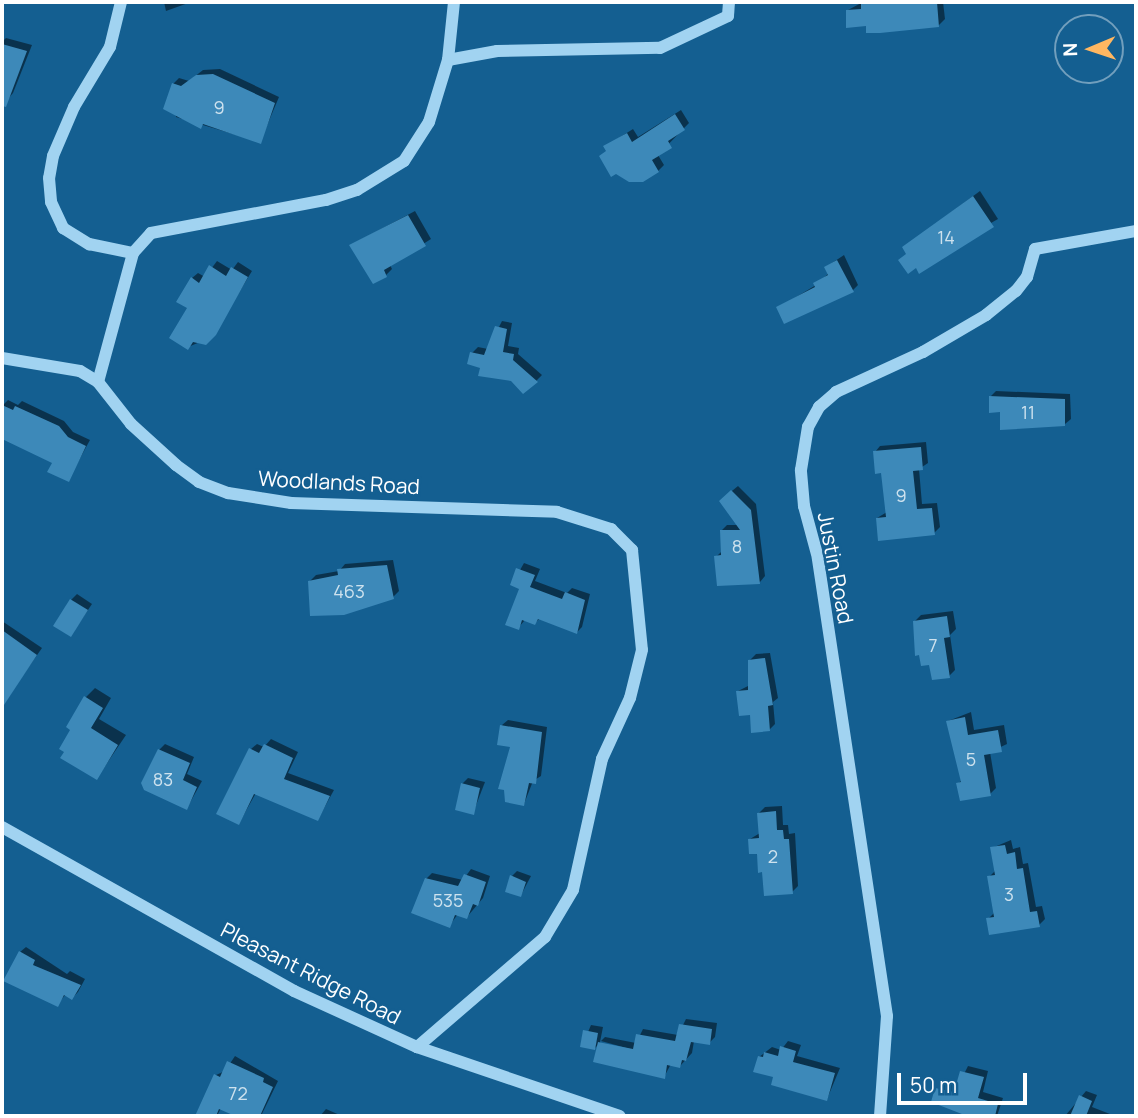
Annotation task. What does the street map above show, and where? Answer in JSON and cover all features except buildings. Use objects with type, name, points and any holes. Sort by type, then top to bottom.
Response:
[{"type":"street","points":[[121,2],[110,47],[74,107],[49,178],[51,202],[63,228],[89,244],[133,253]]},
{"type":"street","points":[[2,358],[45,362],[80,371],[98,382],[133,253],[150,233],[172,226],[326,200],[358,190],[390,172],[414,149],[429,122],[448,60],[454,2]]},
{"type":"street","points":[[448,60],[497,51],[660,48],[728,16],[729,2]]},
{"type":"street","name":"Justin Road","points":[[880,1116],[887,1016],[818,558],[804,506],[801,470],[805,437],[819,407],[836,392],[923,352],[1016,291],[1027,276],[1035,249],[1136,231]]},
{"type":"street","name":"Woodlands Road","points":[[98,382],[131,424],[176,465],[199,482],[228,494],[291,503],[557,512],[611,529],[632,550],[642,650],[631,698],[602,759],[573,890],[545,937],[417,1047]]},
{"type":"street","name":"Pleasant Ridge Road","points":[[2,827],[294,991],[417,1047],[620,1116]]}]
